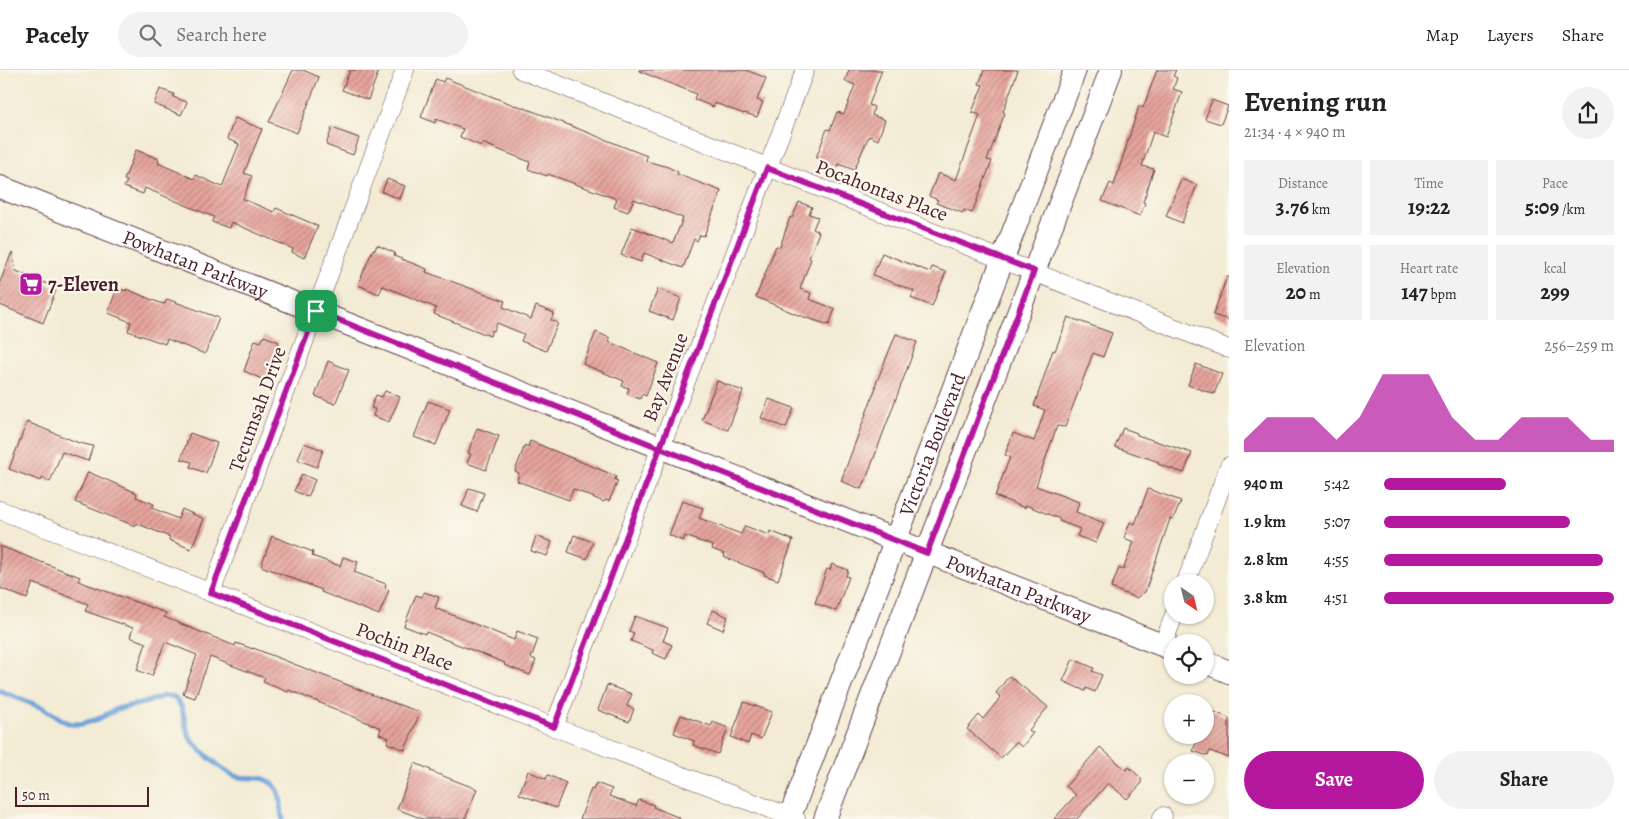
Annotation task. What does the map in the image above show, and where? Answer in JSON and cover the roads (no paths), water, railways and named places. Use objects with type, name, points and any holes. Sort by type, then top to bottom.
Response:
[{"type":"main road","name":"Victoria Boulevard","points":[[792,818],[1075,70]]},
{"type":"main road","name":"Victoria Boulevard","points":[[826,819],[1111,70]]},
{"type":"main road","name":"Powhatan Parkway","points":[[0,187],[1164,645]]},
{"type":"main road","points":[[1214,666],[1229,672]]},
{"type":"street","name":"Tecumsah Drive","points":[[211,593],[406,70]]},
{"type":"street","name":"Pocahontas Place","points":[[520,70],[1229,349]]},
{"type":"street","name":"Bay Avenue","points":[[554,727],[805,70]]},
{"type":"street","points":[[1189,574],[1229,466]]},
{"type":"street","name":"Pochin Place","points":[[0,510],[792,818]]},
{"type":"waterway","points":[[0,691],[43,708],[72,724],[96,720],[117,709],[164,696],[174,697],[181,706],[186,728],[191,739],[212,760],[235,776],[263,779],[273,784],[280,796],[283,819]]},
{"type":"place","name":"7-Eleven","points":[[31,284]]}]
